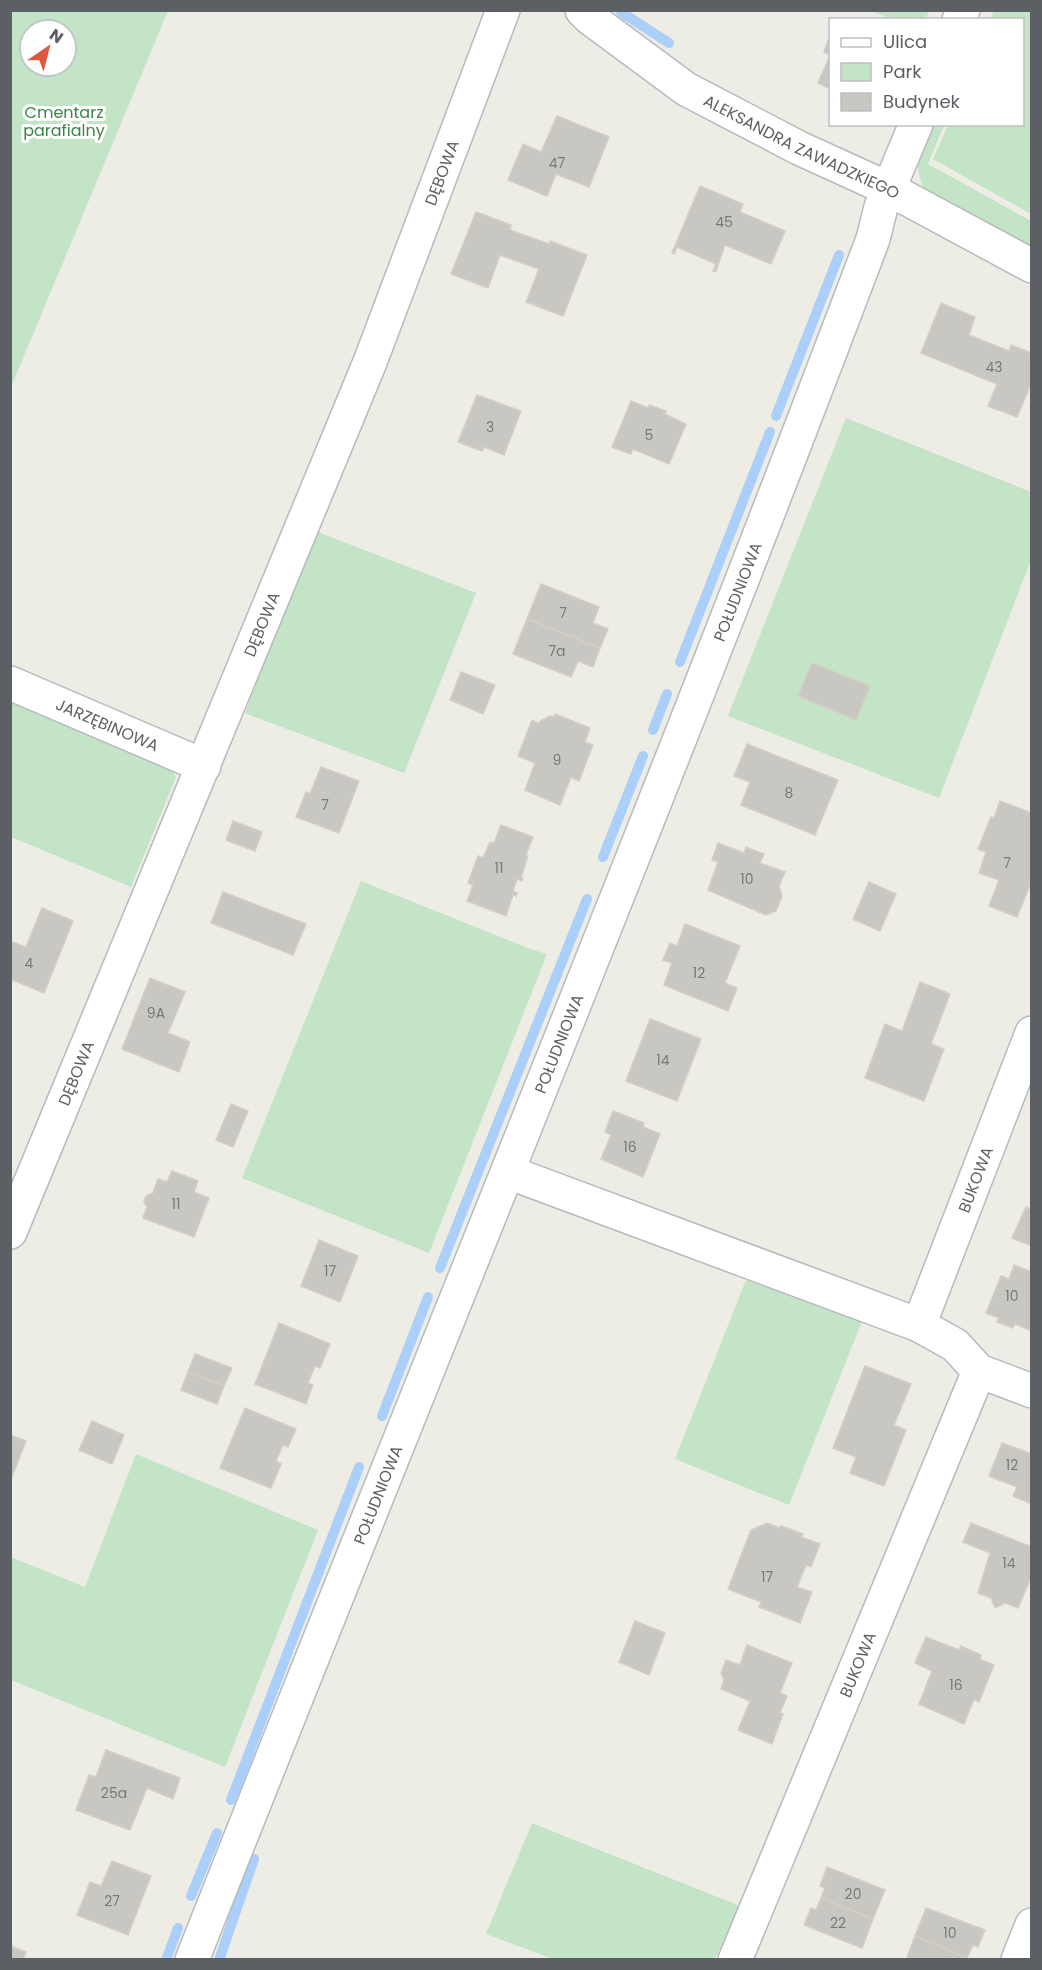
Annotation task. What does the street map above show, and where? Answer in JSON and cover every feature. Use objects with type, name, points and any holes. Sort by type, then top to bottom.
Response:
[{"type":"street","name":"DĘBOWA","points":[[10,1232],[370,362],[503,10]]},
{"type":"street","name":"ALEKSANDRA ZAWADZKIEGO","points":[[582,10],[686,88],[799,148],[889,189],[1032,266]]},
{"type":"street","name":"POŁUDNIOWA","points":[[192,1959],[351,1557],[508,1172],[801,429],[873,239],[881,207],[915,126]]},
{"type":"street","name":"JARZĘBINOWA","points":[[10,683],[204,766]]},
{"type":"street","name":"BUKOWA","points":[[919,1325],[1032,1034]]},
{"type":"street","points":[[508,1172],[919,1325],[955,1344],[980,1371],[1032,1391]]},
{"type":"street","name":"BUKOWA","points":[[736,1959],[980,1371]]},
{"type":"street","points":[[1018,1959],[1032,1925]]},
{"type":"green space","name":"Cmentarz parafialny","points":[[10,11],[168,11],[11,387]]},
{"type":"green space","points":[[871,11],[929,11],[926,18],[889,18]]},
{"type":"green space","points":[[994,11],[1031,11],[1031,214],[933,159],[948,126],[1024,126],[1024,18],[990,18]]},
{"type":"green space","points":[[932,126],[944,126],[928,164],[1031,221],[1031,250],[924,190],[918,170],[921,150]]},
{"type":"green space","points":[[846,418],[1031,492],[1031,560],[939,798],[728,716]]},
{"type":"green space","points":[[315,531],[476,593],[404,773],[245,713]]},
{"type":"green space","points":[[10,696],[164,758],[176,777],[131,887],[11,837]]},
{"type":"green space","points":[[361,881],[547,954],[429,1253],[242,1178]]},
{"type":"green space","points":[[746,1280],[862,1321],[789,1505],[675,1459]]},
{"type":"green space","points":[[136,1454],[318,1530],[225,1767],[11,1680],[11,1557],[85,1587]]},
{"type":"green space","points":[[532,1823],[740,1906],[715,1959],[553,1959],[486,1934]]},
{"type":"building","points":[[829,38],[829,54],[824,52]]},
{"type":"building","points":[[829,57],[829,88],[818,83]]},
{"type":"building","points":[[557,116],[609,137],[589,187],[556,174],[547,196],[508,180],[523,144],[541,152]]},
{"type":"building","points":[[700,186],[743,204],[740,212],[785,231],[771,264],[725,245],[716,271],[713,271],[716,264],[677,247],[674,254],[672,253]]},
{"type":"building","points":[[476,212],[511,225],[510,230],[549,244],[550,241],[587,255],[563,316],[526,302],[539,269],[500,255],[488,288],[451,274]]},
{"type":"building","points":[[941,303],[975,317],[969,335],[1009,351],[1011,345],[1032,353],[1032,381],[1017,417],[988,406],[997,384],[921,353]]},
{"type":"building","points":[[477,395],[521,411],[504,455],[484,447],[482,451],[458,442]]},
{"type":"building","points":[[631,401],[648,408],[649,405],[666,411],[665,414],[686,424],[669,464],[633,449],[631,454],[612,447]]},
{"type":"building","points":[[541,584],[599,607],[593,623],[608,629],[600,648],[527,619]]},
{"type":"building","points":[[527,619],[600,648],[593,667],[578,661],[571,677],[513,654]]},
{"type":"building","points":[[812,663],[870,686],[856,720],[798,696]]},
{"type":"building","points":[[461,672],[495,685],[483,714],[450,700]]},
{"type":"building","points":[[555,714],[590,728],[585,742],[593,745],[579,781],[571,777],[560,805],[525,790],[535,763],[518,756],[532,720],[539,724],[540,721],[550,716],[554,717]]},
{"type":"building","points":[[747,744],[838,780],[815,835],[741,805],[750,782],[734,776]]},
{"type":"building","points":[[321,767],[359,781],[339,833],[296,817],[306,792],[310,794]]},
{"type":"building","points":[[1000,801],[1032,813],[1032,880],[1017,917],[989,906],[999,880],[979,873],[986,852],[978,849]]},
{"type":"building","points":[[233,821],[262,832],[255,851],[226,840]]},
{"type":"building","points":[[501,825],[533,837],[526,855],[528,856],[521,877],[522,881],[517,879],[513,891],[517,893],[516,896],[513,895],[506,916],[467,901],[473,885],[468,883],[478,856],[483,858],[490,842],[494,843]]},
{"type":"building","points":[[718,843],[744,853],[746,847],[764,854],[760,863],[785,872],[779,886],[782,896],[776,911],[766,915],[708,890],[718,862],[712,860]]},
{"type":"building","points":[[869,882],[896,894],[880,931],[853,919]]},
{"type":"building","points":[[223,892],[306,924],[293,955],[211,923]]},
{"type":"building","points":[[42,908],[73,921],[44,993],[10,979],[10,941],[26,947]]},
{"type":"building","points":[[685,924],[740,946],[725,983],[737,988],[728,1011],[664,985],[672,963],[663,960],[670,943],[677,946]]},
{"type":"building","points":[[150,978],[185,992],[168,1033],[190,1042],[179,1072],[122,1049]]},
{"type":"building","points":[[920,982],[950,994],[931,1044],[944,1049],[924,1101],[865,1078],[885,1024],[902,1031]]},
{"type":"building","points":[[650,1019],[701,1039],[677,1101],[626,1081]]},
{"type":"building","points":[[231,1104],[248,1111],[233,1147],[216,1140]]},
{"type":"building","points":[[613,1111],[644,1123],[643,1127],[660,1134],[643,1177],[601,1159],[611,1135],[605,1132]]},
{"type":"building","points":[[172,1171],[198,1181],[194,1192],[209,1198],[194,1237],[143,1218],[147,1207],[144,1202],[146,1196],[153,1193],[158,1179],[167,1182]]},
{"type":"building","points":[[1026,1207],[1032,1210],[1032,1246],[1012,1238]]},
{"type":"building","points":[[319,1240],[358,1256],[340,1302],[301,1286]]},
{"type":"building","points":[[1014,1265],[1032,1272],[1032,1331],[1015,1324],[1013,1328],[997,1322],[999,1318],[986,1313],[1001,1276],[1009,1279]]},
{"type":"building","points":[[279,1323],[330,1344],[320,1368],[315,1366],[308,1383],[313,1385],[306,1404],[255,1384]]},
{"type":"building","points":[[195,1354],[232,1368],[224,1386],[188,1372]]},
{"type":"building","points":[[865,1366],[911,1384],[894,1425],[906,1430],[884,1486],[850,1473],[856,1457],[833,1448]]},
{"type":"building","points":[[188,1372],[224,1386],[217,1404],[181,1390]]},
{"type":"building","points":[[245,1408],[296,1429],[288,1447],[283,1445],[276,1461],[281,1464],[271,1488],[220,1468]]},
{"type":"building","points":[[92,1421],[124,1435],[112,1464],[79,1450]]},
{"type":"building","points":[[10,1435],[26,1441],[10,1482]]},
{"type":"building","points":[[1002,1443],[1032,1454],[1032,1504],[1013,1496],[1017,1487],[989,1476]]},
{"type":"building","points":[[767,1523],[803,1534],[801,1537],[820,1544],[811,1567],[806,1565],[797,1587],[812,1592],[800,1623],[759,1607],[761,1602],[728,1589],[751,1530]]},
{"type":"building","points":[[971,1523],[1032,1547],[1032,1575],[1018,1608],[1005,1603],[995,1608],[991,1598],[978,1593],[990,1553],[963,1542]]},
{"type":"building","points":[[635,1621],[665,1633],[649,1675],[619,1662]]},
{"type":"building","points":[[926,1637],[959,1650],[961,1646],[981,1655],[980,1659],[994,1665],[979,1702],[974,1699],[964,1724],[919,1704],[932,1671],[915,1663]]},
{"type":"building","points":[[747,1645],[792,1663],[780,1693],[787,1696],[772,1744],[738,1730],[750,1701],[721,1689],[724,1680],[721,1673],[726,1660],[740,1665]]},
{"type":"building","points":[[106,1750],[180,1778],[173,1799],[147,1788],[130,1830],[76,1810],[89,1775],[96,1777]]},
{"type":"building","points":[[112,1861],[151,1876],[128,1935],[77,1915],[90,1882],[101,1886]]},
{"type":"building","points":[[827,1867],[885,1890],[873,1919],[821,1898],[825,1888],[820,1886]]},
{"type":"building","points":[[821,1898],[873,1919],[862,1948],[804,1925],[811,1908],[816,1910]]},
{"type":"building","points":[[926,1908],[985,1930],[978,1947],[973,1945],[967,1958],[915,1936]]},
{"type":"building","points":[[915,1936],[967,1958],[967,1960],[906,1960]]},
{"type":"building","points":[[10,1946],[26,1952],[23,1960],[10,1960]]},
{"type":"waterway","points":[[621,12],[669,43]]},
{"type":"waterway","points":[[776,416],[839,255]]},
{"type":"waterway","points":[[680,662],[770,432]]},
{"type":"waterway","points":[[653,730],[667,694]]},
{"type":"waterway","points":[[603,857],[643,756]]},
{"type":"waterway","points":[[440,1268],[587,899]]},
{"type":"waterway","points":[[382,1416],[428,1297]]},
{"type":"waterway","points":[[231,1800],[359,1467]]},
{"type":"waterway","points":[[191,1896],[217,1833]]},
{"type":"waterway","points":[[219,1960],[254,1859]]},
{"type":"waterway","points":[[166,1960],[178,1928]]}]
